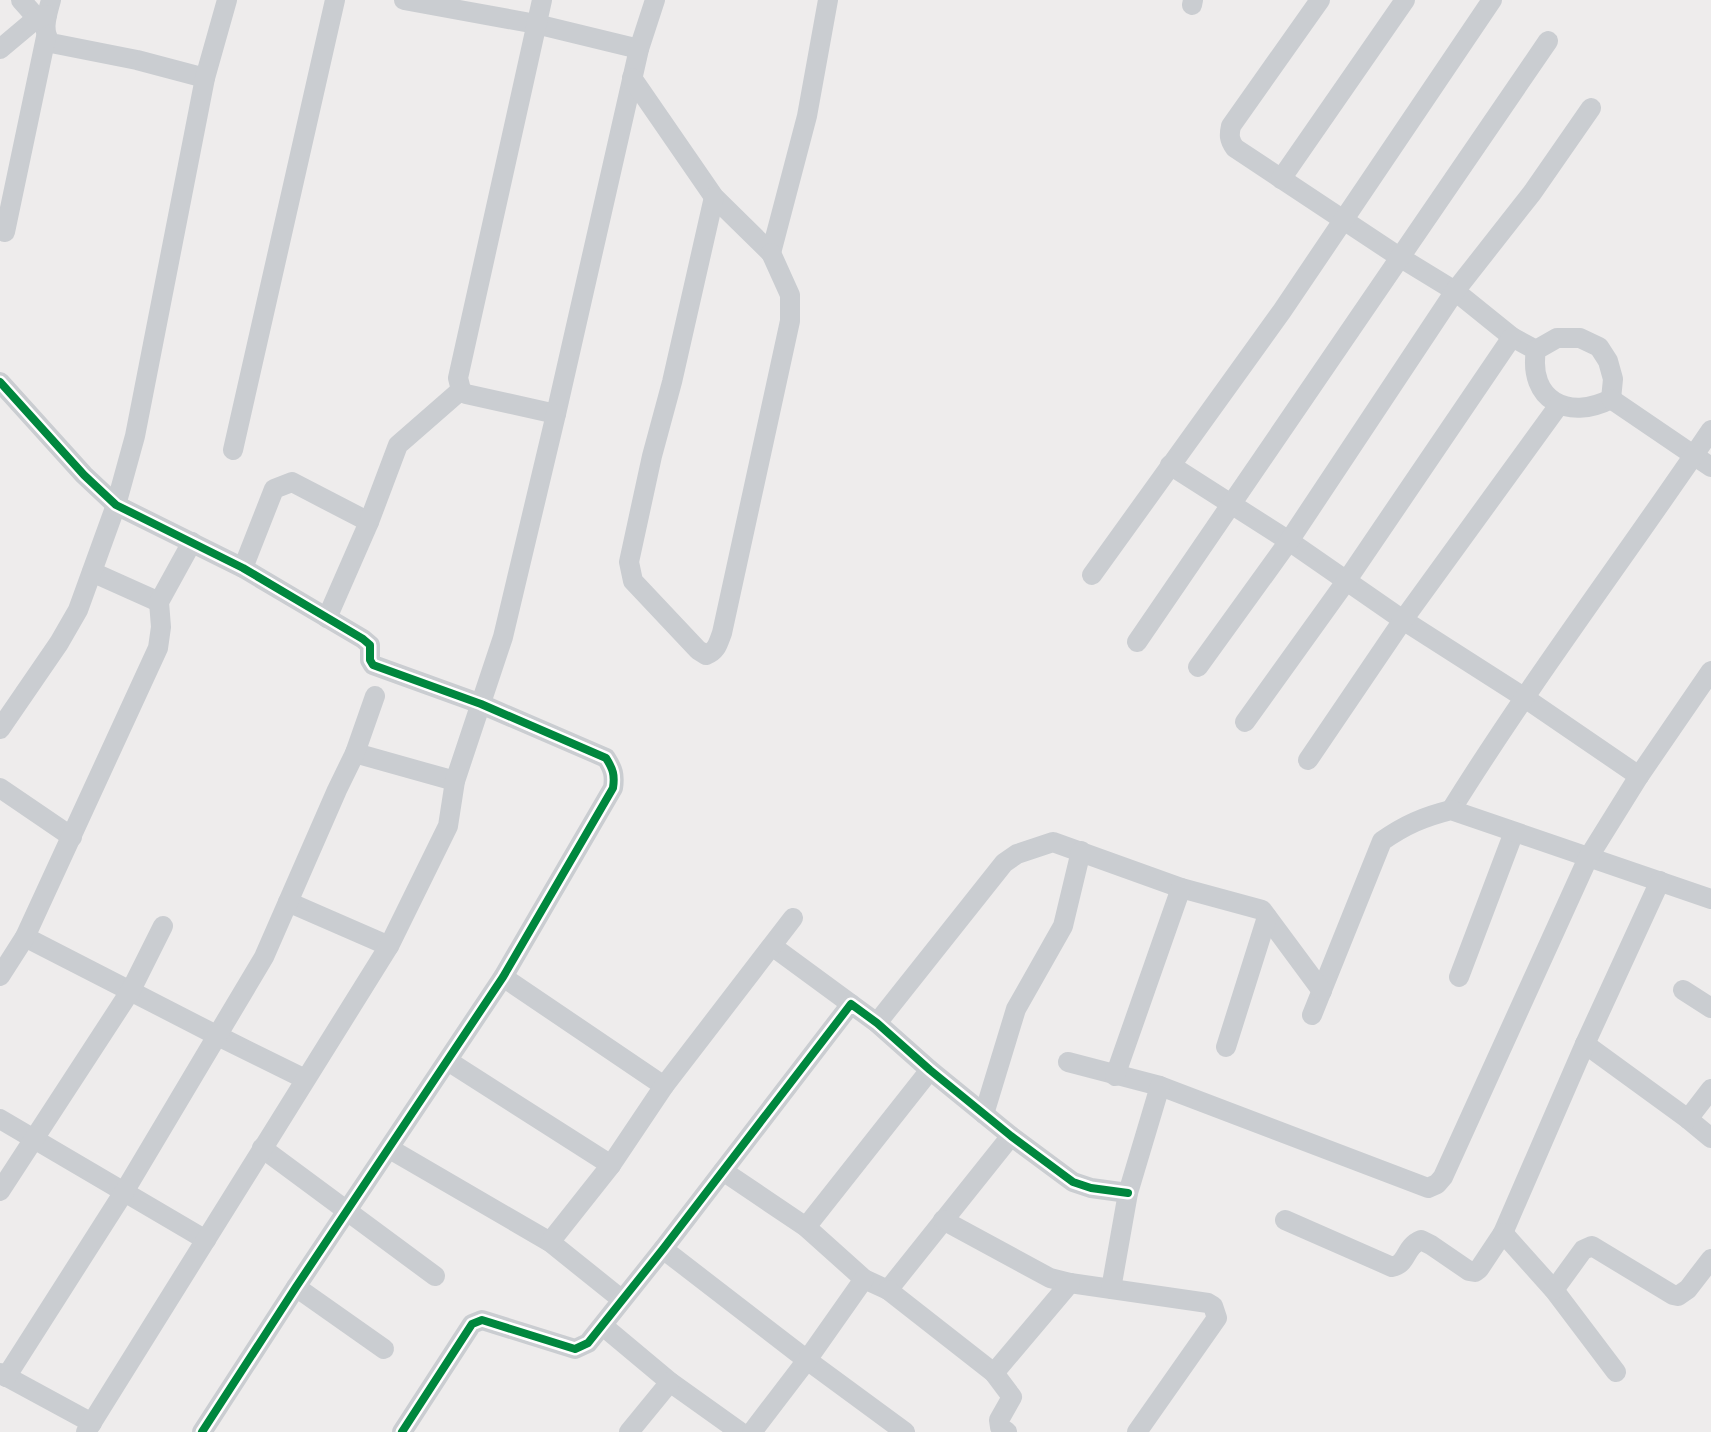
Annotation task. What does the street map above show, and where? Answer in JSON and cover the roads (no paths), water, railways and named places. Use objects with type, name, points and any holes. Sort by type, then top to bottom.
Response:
[{"type":"street","points":[[21,0],[45,11]]},
{"type":"street","points":[[0,729],[78,610],[116,505],[135,436],[205,78],[227,0]]},
{"type":"street","points":[[233,450],[335,0]]},
{"type":"street","points":[[404,0],[536,24],[639,49]]},
{"type":"street","points":[[542,0],[458,378],[461,390],[466,394],[556,414]]},
{"type":"street","points":[[375,696],[355,753],[264,957],[124,1192],[3,1375],[89,1427],[389,946],[448,826],[455,781],[503,637],[632,78],[655,0]]},
{"type":"street","points":[[771,253],[807,116],[824,0]]},
{"type":"street","points":[[1320,0],[1231,126],[1229,136],[1235,148],[1455,291],[1512,337],[1536,350]]},
{"type":"street","points":[[1281,179],[1405,0]]},
{"type":"street","points":[[1092,575],[1282,311],[1492,0]]},
{"type":"street","points":[[5,232],[46,37],[45,11]]},
{"type":"street","points":[[0,49],[45,11]]},
{"type":"street","points":[[46,37],[57,45],[137,60],[205,78]]},
{"type":"street","points":[[1137,642],[1548,41]]},
{"type":"street","points":[[632,78],[714,197],[771,253],[790,295],[790,321],[722,633],[717,647],[706,655],[633,581],[629,562],[714,197]]},
{"type":"street","points":[[1198,667],[1289,541],[1455,291],[1532,193],[1591,108]]},
{"type":"street","points":[[1245,722],[1347,580],[1512,337]]},
{"type":"street","points":[[1557,338],[1580,338],[1599,347],[1608,361],[1613,379],[1611,399],[1584,408],[1559,405],[1543,392],[1533,365],[1536,350],[1557,338]]},
{"type":"street","points":[[0,382],[84,475],[116,505],[243,568],[368,642],[373,665],[481,704],[606,758],[615,776],[613,788],[503,977],[202,1432]]},
{"type":"street","points":[[327,618],[369,522],[398,445],[461,390]]},
{"type":"street","points":[[1611,399],[1702,461]]},
{"type":"street","points":[[1308,760],[1403,620],[1559,405]]},
{"type":"street","points":[[1451,810],[1559,647],[1702,461],[1711,430]]},
{"type":"street","points":[[1170,465],[1289,541],[1639,776]]},
{"type":"street","points":[[243,568],[274,489],[284,484],[292,482],[369,522]]},
{"type":"street","points":[[0,976],[25,937],[158,648],[161,627],[159,602],[192,542]]},
{"type":"street","points":[[92,572],[159,602]]},
{"type":"street","points":[[1068,1062],[1160,1086],[1433,1188],[1443,1177],[1588,858],[1639,776],[1711,671]]},
{"type":"street","points":[[355,753],[455,781]]},
{"type":"street","points":[[0,788],[72,837]]},
{"type":"street","points":[[1312,1015],[1382,841],[1403,826],[1426,816],[1451,810],[1711,899]]},
{"type":"street","points":[[1459,977],[1514,832]]},
{"type":"street","points":[[877,1023],[1004,863],[1017,854],[1053,842],[1181,888],[1262,910],[1322,991]]},
{"type":"street","points":[[984,1114],[1016,1009],[1063,926],[1081,851]]},
{"type":"street","points":[[1285,1220],[1392,1267],[1401,1263],[1411,1246],[1421,1240],[1472,1272],[1479,1269],[1503,1233],[1660,881]]},
{"type":"street","points":[[1115,1076],[1181,888]]},
{"type":"street","points":[[288,902],[389,946]]},
{"type":"street","points":[[1226,1047],[1267,917]]},
{"type":"street","points":[[550,1242],[611,1165],[664,1086],[793,918]]},
{"type":"street","points":[[0,1191],[131,990],[163,926]]},
{"type":"street","points":[[25,937],[305,1079]]},
{"type":"street","points":[[772,946],[877,1023],[1011,1136],[1073,1182],[1128,1193]]},
{"type":"street","points":[[503,977],[664,1086]]},
{"type":"street","points":[[1683,990],[1711,1008]]},
{"type":"street","points":[[402,1432],[472,1324],[477,1321],[575,1349],[588,1343],[851,1004]]},
{"type":"street","points":[[1585,1044],[1711,1138]]},
{"type":"street","points":[[448,1061],[611,1165]]},
{"type":"street","points":[[806,1227],[930,1070]]},
{"type":"street","points":[[1111,1289],[1128,1193],[1160,1086]]},
{"type":"street","points":[[1688,1119],[1711,1089]]},
{"type":"street","points":[[0,1119],[206,1240]]},
{"type":"street","points":[[888,1290],[1011,1136]]},
{"type":"street","points":[[262,1148],[435,1276]]},
{"type":"street","points":[[390,1149],[550,1242],[621,1299]]},
{"type":"street","points":[[723,1171],[806,1227],[864,1279],[888,1290],[994,1373],[1012,1397],[999,1420],[1000,1427],[1007,1432]]},
{"type":"street","points":[[943,1220],[1050,1278],[1213,1306],[1217,1318],[1140,1431]]},
{"type":"street","points":[[1503,1233],[1554,1290],[1616,1372]]},
{"type":"street","points":[[1554,1290],[1588,1246],[1678,1296],[1688,1289],[1711,1259]]},
{"type":"street","points":[[663,1249],[905,1432]]},
{"type":"street","points":[[752,1432],[864,1279]]},
{"type":"street","points":[[994,1373],[1070,1283]]},
{"type":"street","points":[[296,1287],[384,1349]]},
{"type":"street","points":[[603,1326],[670,1382],[740,1432]]},
{"type":"street","points":[[629,1432],[670,1382]]}]
